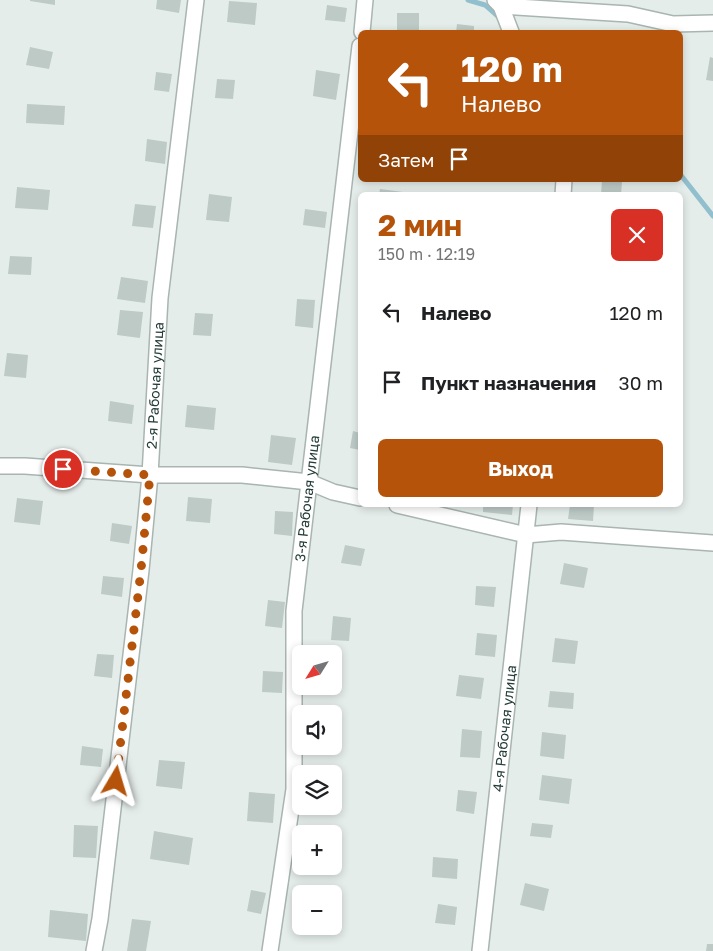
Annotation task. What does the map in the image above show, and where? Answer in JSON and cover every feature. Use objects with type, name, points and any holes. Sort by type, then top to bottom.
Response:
[{"type":"street","name":"2-я Рабочая улица","points":[[94,951],[100,919],[141,570],[150,475],[160,298],[196,0]]},
{"type":"street","points":[[362,30],[365,0]]},
{"type":"street","points":[[510,30],[503,2],[628,14],[673,24],[713,23]]},
{"type":"street","name":"3-я Рабочая улица","points":[[270,951],[294,789],[294,611],[358,63]]},
{"type":"street","points":[[0,466],[150,475],[242,475],[309,482],[333,492],[358,498]]},
{"type":"street","points":[[406,507],[526,535],[561,532],[713,543]]},
{"type":"street","name":"4-я Рабочая улица","points":[[480,951],[529,507]]},
{"type":"building","points":[[55,0],[55,5],[30,1]]},
{"type":"building","points":[[157,0],[181,0],[179,13],[156,9]]},
{"type":"building","points":[[229,1],[257,3],[255,25],[227,22]]},
{"type":"building","points":[[327,5],[347,8],[345,22],[325,20]]},
{"type":"building","points":[[397,13],[419,13],[419,30],[397,30]]},
{"type":"building","points":[[457,24],[474,26],[474,30],[456,30]]},
{"type":"building","points":[[30,47],[53,52],[49,69],[26,65]]},
{"type":"building","points":[[710,57],[713,58],[713,81],[706,80]]},
{"type":"building","points":[[316,70],[340,74],[336,100],[313,96]]},
{"type":"building","points":[[156,72],[172,74],[169,92],[154,90]]},
{"type":"building","points":[[217,79],[235,80],[233,99],[215,98]]},
{"type":"building","points":[[27,104],[65,106],[64,125],[26,123]]},
{"type":"building","points":[[147,139],[167,142],[165,164],[145,161]]},
{"type":"building","points":[[602,182],[622,182],[621,192],[601,192]]},
{"type":"building","points":[[17,187],[50,190],[48,210],[15,208]]},
{"type":"building","points":[[380,189],[403,192],[380,192]]},
{"type":"building","points":[[209,194],[232,197],[229,222],[206,220]]},
{"type":"building","points":[[135,204],[156,206],[153,228],[132,226]]},
{"type":"building","points":[[305,209],[327,212],[325,228],[303,225]]},
{"type":"building","points":[[10,256],[32,257],[31,275],[8,274]]},
{"type":"building","points":[[121,277],[148,281],[145,303],[117,299]]},
{"type":"building","points":[[297,299],[315,300],[313,328],[295,326]]},
{"type":"building","points":[[120,310],[143,312],[140,338],[117,335]]},
{"type":"building","points":[[195,313],[213,314],[211,336],[193,335]]},
{"type":"building","points":[[7,353],[28,355],[26,378],[4,376]]},
{"type":"building","points":[[110,401],[134,405],[132,424],[108,421]]},
{"type":"building","points":[[187,405],[216,408],[214,430],[185,427]]},
{"type":"building","points":[[353,431],[358,432],[358,450],[350,448]]},
{"type":"building","points":[[271,435],[296,438],[292,465],[268,462]]},
{"type":"building","points":[[188,497],[212,499],[210,523],[186,521]]},
{"type":"building","points":[[17,498],[43,501],[40,525],[14,522]]},
{"type":"building","points":[[483,507],[513,507],[512,515],[483,512]]},
{"type":"building","points":[[570,507],[594,507],[593,521],[568,519]]},
{"type":"building","points":[[275,511],[293,512],[292,536],[274,534]]},
{"type":"building","points":[[112,523],[132,526],[129,544],[110,541]]},
{"type":"building","points":[[345,545],[365,549],[361,566],[341,563]]},
{"type":"building","points":[[564,563],[588,568],[584,588],[560,584]]},
{"type":"building","points":[[103,576],[124,578],[122,597],[101,594]]},
{"type":"building","points":[[476,586],[496,587],[494,607],[475,605]]},
{"type":"building","points":[[268,600],[285,602],[282,628],[265,626]]},
{"type":"building","points":[[333,616],[351,618],[349,641],[331,640]]},
{"type":"building","points":[[477,633],[497,635],[495,657],[475,655]]},
{"type":"building","points":[[555,638],[578,641],[575,664],[552,662]]},
{"type":"building","points":[[97,654],[114,655],[112,678],[94,676]]},
{"type":"building","points":[[263,671],[283,672],[282,693],[262,692]]},
{"type":"building","points":[[459,675],[484,678],[481,699],[456,696]]},
{"type":"building","points":[[550,691],[574,693],[573,709],[548,707]]},
{"type":"building","points":[[462,729],[482,731],[480,758],[460,757]]},
{"type":"building","points":[[542,732],[566,735],[564,759],[540,756]]},
{"type":"building","points":[[82,746],[103,749],[101,767],[80,765]]},
{"type":"building","points":[[159,760],[185,762],[182,789],[156,786]]},
{"type":"building","points":[[542,775],[572,779],[569,804],[539,800]]},
{"type":"building","points":[[458,790],[477,792],[474,814],[456,811]]},
{"type":"building","points":[[249,792],[275,794],[273,823],[247,821]]},
{"type":"building","points":[[532,823],[553,825],[551,838],[530,836]]},
{"type":"building","points":[[74,825],[98,826],[96,858],[73,857]]},
{"type":"building","points":[[154,831],[193,838],[189,865],[150,859]]},
{"type":"building","points":[[433,857],[458,859],[457,879],[432,877]]},
{"type":"building","points":[[525,883],[549,889],[544,911],[520,905]]},
{"type":"building","points":[[251,890],[266,893],[261,914],[247,911]]},
{"type":"building","points":[[438,904],[457,907],[455,925],[435,923]]},
{"type":"building","points":[[50,910],[88,914],[86,941],[48,937]]},
{"type":"building","points":[[132,919],[151,921],[146,951],[127,951]]},
{"type":"building","points":[[707,944],[713,944],[713,951],[706,951]]},
{"type":"waterway","points":[[468,0],[485,5],[502,20]]},
{"type":"waterway","points":[[683,178],[713,216]]},
{"type":"route","points":[[63,469],[150,475],[141,570],[116,781]]}]
